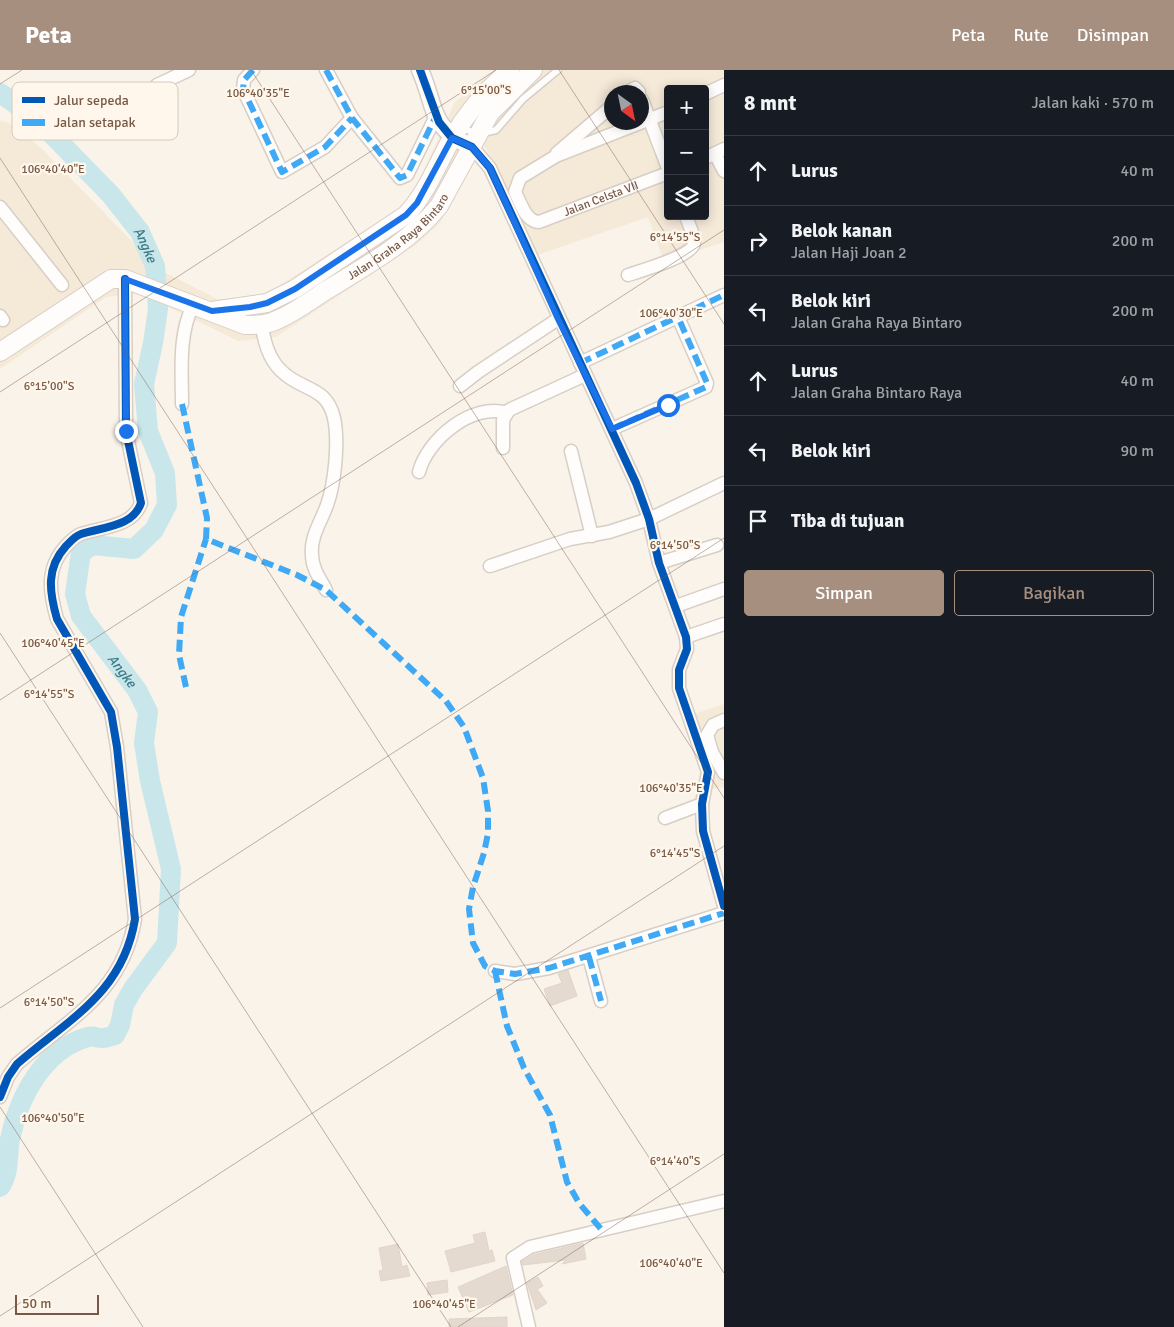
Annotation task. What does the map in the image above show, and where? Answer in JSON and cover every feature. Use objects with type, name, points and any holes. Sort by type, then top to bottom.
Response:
[{"type":"main road","name":"Jalan Graha Raya Bintaro","points":[[212,311],[267,303],[295,289],[406,215],[417,203],[456,133],[477,103],[510,70]]},
{"type":"main road","name":"Jalan Graha Raya Bintaro","points":[[132,282],[212,311],[227,320],[245,325],[262,325],[278,320],[415,230],[439,206],[490,113],[533,70]]},
{"type":"main road","points":[[0,352],[111,279],[132,282]]},
{"type":"street","points":[[163,82],[189,70]]},
{"type":"street","points":[[253,70],[244,80],[243,89],[282,172],[324,147],[352,118]]},
{"type":"street","points":[[326,70],[352,118],[400,178],[406,175],[436,116]]},
{"type":"street","points":[[420,70],[436,116],[456,133],[475,140],[490,168],[558,319],[612,429],[649,519],[659,562],[686,637],[687,649],[679,670],[678,688],[708,772],[702,804],[703,831],[723,900]]},
{"type":"street","points":[[709,92],[724,85]]},
{"type":"street","points":[[556,156],[558,150],[604,113]]},
{"type":"street","points":[[664,114],[649,120],[664,158]]},
{"type":"street","points":[[556,156],[623,130]]},
{"type":"street","points":[[715,153],[724,171]]},
{"type":"street","name":"Jalan Celsta VII","points":[[556,156],[525,174],[517,183],[515,192],[528,218],[532,222],[539,222],[664,175]]},
{"type":"street","points":[[0,207],[62,285]]},
{"type":"street","points":[[628,275],[671,260],[693,247],[694,242],[687,220]]},
{"type":"street","points":[[0,1097],[8,1077],[18,1064],[90,1005],[116,975],[132,940],[135,919],[117,747],[111,712],[57,618],[52,602],[50,575],[58,555],[71,540],[80,534],[102,530],[130,518],[138,513],[141,503],[126,431],[132,282]]},
{"type":"street","points":[[503,448],[503,420],[507,413],[582,369],[724,295]]},
{"type":"street","points":[[182,404],[182,342],[187,317],[187,303]]},
{"type":"street","points":[[612,429],[706,387],[707,383],[678,318]]},
{"type":"street","points":[[460,386],[558,319]]},
{"type":"street","points":[[262,325],[268,351],[280,370],[322,395],[329,404],[334,418],[334,466],[328,502],[312,543],[314,568],[326,590]]},
{"type":"street","points":[[419,472],[422,459],[433,443],[458,423],[482,413],[500,411],[507,413]]},
{"type":"street","points":[[571,450],[592,536]]},
{"type":"street","points":[[490,566],[570,539],[592,536],[649,519],[724,484]]},
{"type":"street","points":[[659,562],[716,545]]},
{"type":"street","points":[[676,606],[724,589]]},
{"type":"street","points":[[686,637],[724,624]]},
{"type":"street","points":[[724,720],[713,725],[708,731],[707,739],[724,773]]},
{"type":"street","points":[[665,818],[702,804]]},
{"type":"street","points":[[495,971],[515,974],[532,972],[589,957],[724,914]]},
{"type":"street","points":[[589,957],[601,1001]]},
{"type":"street","points":[[529,1327],[513,1258],[530,1247],[724,1201]]},
{"type":"lane","points":[[475,140],[496,130],[523,99],[558,70]]},
{"type":"shaded area","points":[[494,70],[724,70],[724,242],[664,262],[648,217],[537,255],[509,203],[498,167],[481,142],[440,223],[417,244],[276,337],[238,341],[161,303],[134,294],[106,297],[0,369],[0,121],[7,122],[12,126],[12,140],[31,140],[40,147],[160,270],[217,299],[259,299],[410,201],[455,102]]},
{"type":"shaded area","points":[[724,704],[724,787],[711,789],[711,760],[692,715]]},
{"type":"building","points":[[568,970],[577,996],[550,1006],[544,989],[562,983],[558,974]]},
{"type":"building","points":[[485,1232],[489,1251],[492,1250],[495,1261],[451,1272],[445,1251],[475,1243],[473,1235]]},
{"type":"building","points":[[583,1243],[586,1259],[562,1264],[566,1260],[523,1265],[522,1262],[533,1255]]},
{"type":"building","points":[[398,1244],[402,1267],[407,1265],[410,1276],[381,1281],[379,1271],[383,1270],[379,1248]]},
{"type":"building","points":[[506,1266],[513,1295],[469,1312],[458,1287]]},
{"type":"building","points":[[538,1277],[543,1286],[537,1289],[547,1303],[536,1310],[527,1283]]},
{"type":"building","points":[[447,1280],[448,1292],[428,1295],[427,1283]]},
{"type":"building","points":[[507,1317],[507,1327],[449,1327],[449,1319]]},
{"type":"waterway","name":"Angke","points":[[0,93],[12,102]]},
{"type":"waterway","name":"Angke","points":[[0,1187],[7,1170],[10,1139],[14,1123],[27,1091],[36,1076],[46,1063],[72,1043],[90,1037],[106,1038],[115,1035],[120,1025],[124,1005],[133,989],[167,943],[171,869],[150,781],[144,743],[148,712],[137,690],[81,616],[75,594],[81,552],[93,545],[134,549],[154,530],[167,505],[165,473],[148,431],[144,384],[158,309],[155,266],[140,232],[111,195],[57,140]]},
{"type":"marked path","points":[[253,70],[244,80],[243,89],[282,172],[325,147],[352,118]]},
{"type":"marked path","points":[[326,70],[352,118],[400,178],[407,175],[436,116]]},
{"type":"marked path","points":[[580,363],[724,295]]},
{"type":"marked path","points":[[612,429],[706,387],[707,383],[678,317]]},
{"type":"marked path","points":[[182,404],[207,518],[206,539],[297,575],[326,590],[446,701],[464,727],[483,778],[488,811],[488,833],[469,909],[473,943],[485,966],[495,971],[515,974],[549,968],[724,913]]},
{"type":"marked path","points":[[186,687],[179,655],[181,617],[206,539]]},
{"type":"marked path","points":[[589,957],[601,1001]]},
{"type":"marked path","points":[[495,971],[507,1026],[524,1068],[550,1115],[567,1182],[579,1203],[601,1229]]},
{"type":"cycle path","points":[[420,70],[439,122],[452,138],[472,147],[490,168],[636,483],[649,519],[659,563],[686,637],[687,649],[679,670],[679,688],[708,772],[702,804],[703,831],[724,906]]},
{"type":"cycle path","points":[[0,1097],[8,1077],[17,1064],[74,1018],[106,986],[119,967],[129,945],[135,919],[117,747],[111,712],[57,619],[51,589],[52,571],[55,563],[71,541],[81,534],[124,522],[137,511],[141,503],[126,431],[125,279]]},
{"type":"route","points":[[126,431],[124,393],[125,279],[212,311],[250,307],[267,303],[295,289],[406,215],[417,203],[452,138],[472,147],[490,168],[558,319],[612,429],[668,405]]}]
